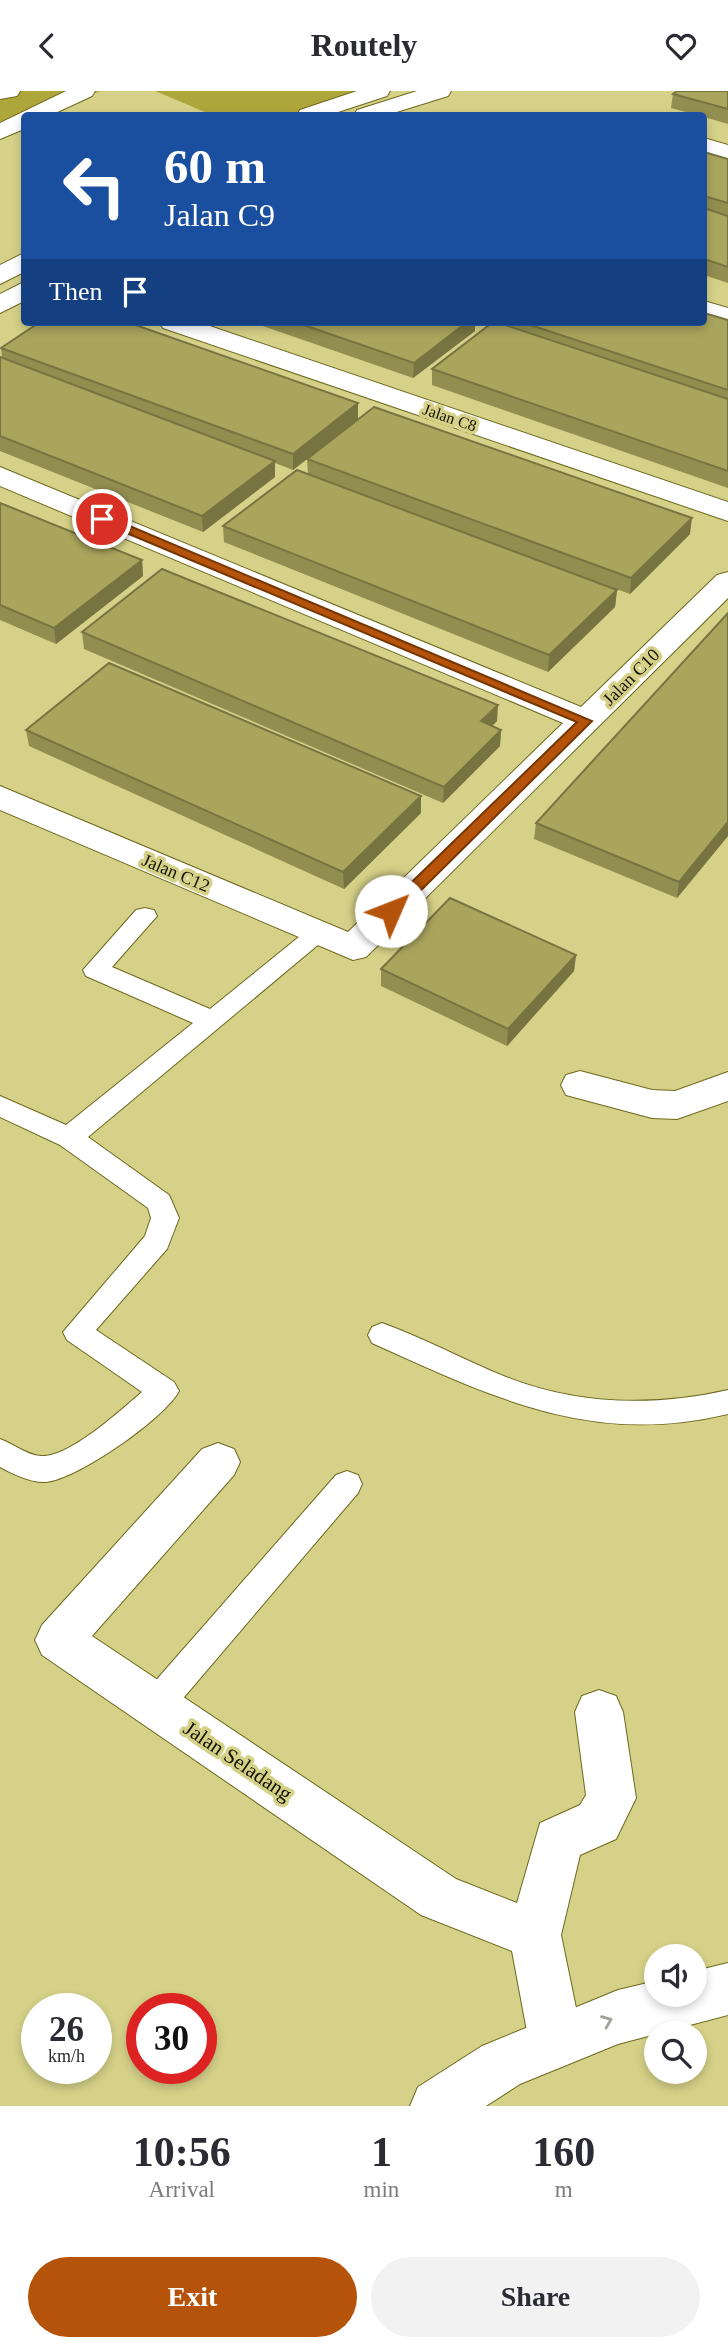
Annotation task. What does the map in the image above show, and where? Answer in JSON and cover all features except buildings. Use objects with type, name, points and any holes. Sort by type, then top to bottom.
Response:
[{"type":"street","points":[[0,92],[9,91]]},
{"type":"street","points":[[40,112],[84,91]]},
{"type":"street","points":[[318,112],[379,91]]},
{"type":"street","points":[[374,112],[440,91]]},
{"type":"street","points":[[0,132],[21,122]]},
{"type":"street","points":[[707,146],[728,152]]},
{"type":"street","points":[[0,276],[21,263]]},
{"type":"street","points":[[0,305],[21,292]]},
{"type":"street","points":[[707,310],[728,316]]},
{"type":"street","name":"Jalan C8","points":[[184,326],[728,512]]},
{"type":"street","points":[[0,476],[586,721]]},
{"type":"street","name":"Jalan C10","points":[[353,948],[728,581]]},
{"type":"street","name":"Jalan C12","points":[[0,797],[353,948]]},
{"type":"street","points":[[580,1085],[652,1104],[677,1105],[728,1086]]},
{"type":"street","name":"Jalan Seladang","points":[[218,1462],[59,1640],[439,1897],[535,1935]]},
{"type":"street","points":[[556,2042],[535,1935],[558,1840],[598,1822],[611,1798],[599,1712]]},
{"type":"street","points":[[437,2106],[494,2085],[556,2042],[618,2017],[728,1989]]},
{"type":"lane","points":[[145,916],[95,970],[213,1021]]},
{"type":"lane","points":[[69,1138],[319,934]]},
{"type":"lane","points":[[0,1106],[69,1138],[159,1202],[165,1218],[157,1241],[77,1332],[164,1391],[97,1446],[47,1469],[18,1464],[0,1452]]},
{"type":"lane","points":[[382,1335],[531,1398],[617,1413],[694,1412],[728,1402]]},
{"type":"lane","points":[[156,1705],[347,1484]]},
{"type":"shaded area","points":[[0,91],[101,91],[34,112],[21,112],[21,120],[0,130]]},
{"type":"shaded area","points":[[155,91],[362,91],[311,112],[205,112]]},
{"type":"route","points":[[102,519],[586,721],[391,911]]}]
